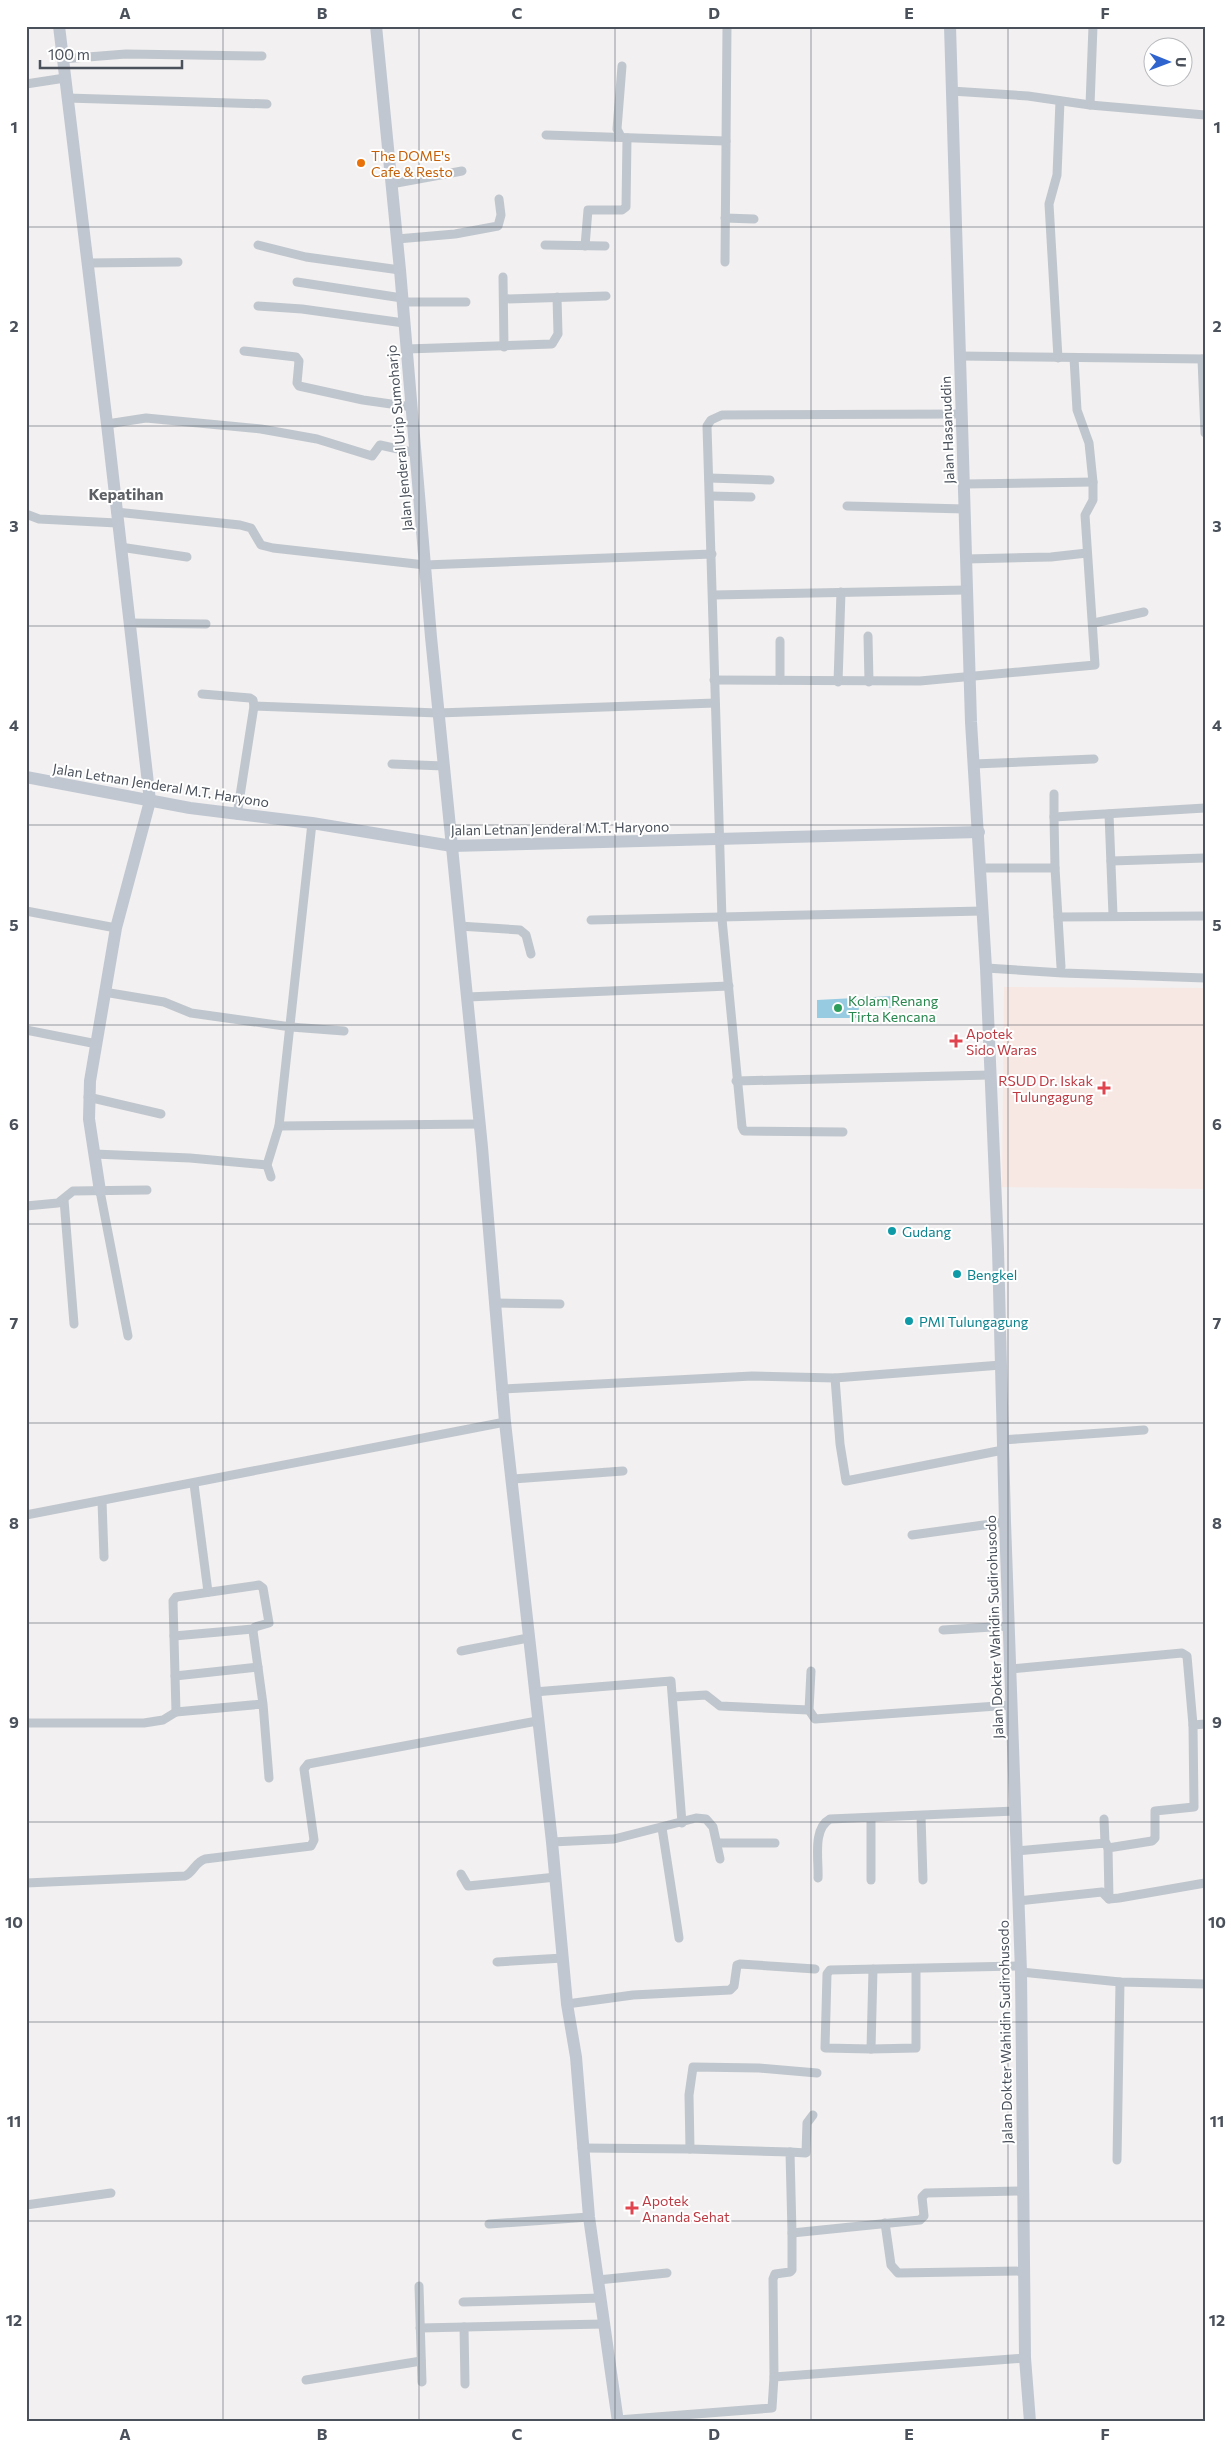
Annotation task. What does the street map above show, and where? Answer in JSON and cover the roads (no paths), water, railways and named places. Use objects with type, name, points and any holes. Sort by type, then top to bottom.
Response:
[{"type":"street","points":[[59,26],[150,801],[116,928],[88,1097],[100,1191],[128,1336]]},
{"type":"street","name":"Jalan Jenderal Urip Sumoharjo","points":[[376,26],[400,270],[438,713],[479,1124],[505,1422],[513,1479],[528,1638],[556,1877],[567,2004],[576,2057],[589,2217],[618,2421]]},
{"type":"street","points":[[725,262],[727,26]]},
{"type":"street","name":"Jalan Hasanuddin","points":[[950,26],[966,590],[979,832]]},
{"type":"street","points":[[1090,105],[1093,26]]},
{"type":"street","points":[[62,59],[126,54],[262,56]]},
{"type":"street","points":[[585,246],[588,210],[622,210],[626,207],[624,138],[617,129],[622,66]]},
{"type":"street","points":[[26,84],[65,78]]},
{"type":"street","points":[[951,91],[1028,96],[1090,105],[1205,115]]},
{"type":"street","points":[[67,98],[267,104]]},
{"type":"street","points":[[1058,358],[1050,204],[1057,175],[1060,101]]},
{"type":"street","points":[[546,135],[726,141]]},
{"type":"street","points":[[391,184],[462,171]]},
{"type":"street","points":[[397,239],[455,234],[498,226],[501,215],[499,199]]},
{"type":"street","points":[[725,218],[754,219]]},
{"type":"street","points":[[546,244],[605,246]]},
{"type":"street","points":[[258,245],[306,257],[400,270]]},
{"type":"street","points":[[88,263],[178,262]]},
{"type":"street","points":[[503,277],[504,347]]},
{"type":"street","points":[[297,282],[402,300],[466,302]]},
{"type":"street","points":[[504,299],[606,296]]},
{"type":"street","points":[[406,349],[552,344],[558,334],[557,297]]},
{"type":"street","points":[[258,306],[302,309],[404,322]]},
{"type":"street","points":[[244,351],[296,357],[299,361],[297,383],[299,386],[363,400],[412,407]]},
{"type":"street","points":[[960,356],[1203,359],[1205,433]]},
{"type":"street","points":[[714,680],[920,681],[970,675],[1094,666],[1094,623],[1085,515],[1093,500],[1093,482],[1089,443],[1077,410],[1074,358]]},
{"type":"street","points":[[843,1132],[744,1131],[742,1127],[736,1081],[722,919],[707,426],[716,416],[962,414]]},
{"type":"street","points":[[107,424],[146,418],[262,429],[317,439],[372,456],[380,445],[416,453]]},
{"type":"street","points":[[709,478],[770,480]]},
{"type":"street","points":[[964,484],[1093,482]]},
{"type":"street","points":[[710,496],[751,497]]},
{"type":"street","points":[[848,506],[965,509]]},
{"type":"street","points":[[26,514],[39,519],[116,518],[240,525],[251,528],[261,545],[273,548],[425,566],[712,554]]},
{"type":"street","points":[[120,548],[187,557]]},
{"type":"street","points":[[966,559],[1087,553]]},
{"type":"street","points":[[712,595],[966,590]]},
{"type":"street","points":[[838,682],[841,592]]},
{"type":"street","points":[[1094,623],[1144,612]]},
{"type":"street","points":[[129,623],[206,624]]},
{"type":"street","points":[[868,636],[869,682]]},
{"type":"street","points":[[780,641],[780,680]]},
{"type":"street","points":[[202,694],[250,698],[253,700],[254,706],[237,815]]},
{"type":"street","points":[[254,706],[438,713],[715,703]]},
{"type":"street","points":[[974,764],[1094,759]]},
{"type":"street","points":[[392,764],[444,766]]},
{"type":"street","name":"Jalan Letnan Jenderal M.T. Haryono","points":[[26,778],[237,815],[312,823],[452,846],[979,832]]},
{"type":"street","points":[[1054,794],[1055,868],[1061,967]]},
{"type":"street","points":[[1054,817],[1205,808]]},
{"type":"street","points":[[1109,814],[1113,915]]},
{"type":"street","points":[[271,1177],[267,1165],[279,1126],[312,823]]},
{"type":"street","name":"Jalan Dokter Wahidin Sudirohusodo","points":[[979,832],[998,1249],[1002,1445],[1020,1969],[1025,2358],[1030,2422]]},
{"type":"street","points":[[1111,861],[1205,858]]},
{"type":"street","points":[[980,868],[1055,868]]},
{"type":"street","points":[[26,911],[116,928]]},
{"type":"street","points":[[591,920],[722,919],[982,912]]},
{"type":"street","points":[[1058,917],[1113,915],[1205,916]]},
{"type":"street","points":[[459,926],[520,930],[526,935],[531,954]]},
{"type":"street","points":[[986,968],[1205,978]]},
{"type":"street","points":[[466,997],[729,986]]},
{"type":"street","points":[[104,992],[164,1002],[191,1013],[291,1028],[344,1031]]},
{"type":"street","points":[[26,1030],[97,1044]]},
{"type":"street","points":[[736,1081],[990,1075]]},
{"type":"street","points":[[88,1097],[161,1114]]},
{"type":"street","points":[[279,1126],[479,1124]]},
{"type":"street","points":[[94,1154],[190,1158],[267,1165]]},
{"type":"street","points":[[26,1206],[64,1200],[74,1191],[147,1190]]},
{"type":"street","points":[[64,1200],[74,1324]]},
{"type":"street","points":[[494,1303],[560,1304]]},
{"type":"street","points":[[502,1389],[752,1376],[835,1378],[1001,1366]]},
{"type":"street","points":[[835,1378],[840,1444],[846,1481],[1002,1445],[1144,1430]]},
{"type":"street","points":[[26,1515],[194,1484],[505,1422]]},
{"type":"street","points":[[513,1479],[623,1472]]},
{"type":"street","points":[[194,1484],[208,1592]]},
{"type":"street","points":[[102,1501],[104,1558]]},
{"type":"street","points":[[912,1535],[1005,1522]]},
{"type":"street","points":[[174,1636],[253,1629],[269,1623],[261,1585],[208,1592],[174,1599],[174,1636],[176,1712]]},
{"type":"street","points":[[943,1630],[1009,1626]]},
{"type":"street","points":[[253,1629],[263,1704],[269,1778]]},
{"type":"street","points":[[461,1651],[528,1638]]},
{"type":"street","points":[[1011,1669],[1183,1653],[1187,1656],[1193,1725],[1194,1807],[1155,1812],[1155,1838],[1152,1842],[1016,1851]]},
{"type":"street","points":[[175,1676],[258,1667]]},
{"type":"street","points":[[811,1671],[811,1716],[819,1719],[1011,1705]]},
{"type":"street","points":[[534,1692],[669,1680],[672,1682],[682,1823]]},
{"type":"street","points":[[673,1697],[706,1695],[720,1706],[810,1710]]},
{"type":"street","points":[[26,1723],[144,1723],[163,1720],[176,1712],[263,1704]]},
{"type":"street","points":[[26,1883],[185,1876],[191,1874],[199,1861],[205,1859],[311,1846],[314,1840],[304,1769],[308,1764],[538,1722]]},
{"type":"street","points":[[1193,1725],[1205,1724]]},
{"type":"street","points":[[818,1878],[819,1834],[824,1822],[830,1819],[1016,1811]]},
{"type":"street","points":[[921,1816],[923,1880]]},
{"type":"street","points":[[552,1842],[614,1839],[696,1818],[706,1820],[713,1827],[720,1860]]},
{"type":"street","points":[[871,1818],[871,1880]]},
{"type":"street","points":[[1104,1819],[1110,1899]]},
{"type":"street","points":[[662,1828],[679,1938]]},
{"type":"street","points":[[717,1843],[775,1843]]},
{"type":"street","points":[[461,1874],[468,1886],[556,1877]]},
{"type":"street","points":[[1110,1899],[1205,1883]]},
{"type":"street","points":[[1018,1901],[1102,1892],[1110,1899]]},
{"type":"street","points":[[498,1962],[563,1958]]},
{"type":"street","points":[[567,2004],[633,1995],[730,1990],[734,1986],[736,1965],[740,1964],[815,1969]]},
{"type":"street","points":[[916,1969],[916,2048],[825,2048],[827,1974],[830,1970],[873,1969],[916,1969],[1020,1969],[1120,1982],[1205,1984]]},
{"type":"street","points":[[871,2049],[873,1969]]},
{"type":"street","points":[[1116,2160],[1120,1982]]},
{"type":"street","points":[[690,2148],[689,2095],[693,2068],[759,2068],[817,2073]]},
{"type":"street","points":[[582,2148],[690,2148],[806,2153],[807,2123],[813,2115]]},
{"type":"street","points":[[618,2421],[772,2408],[774,2377],[773,2279],[775,2274],[792,2270],[790,2152]]},
{"type":"street","points":[[792,2233],[920,2220],[924,2216],[922,2197],[926,2193],[1023,2191]]},
{"type":"street","points":[[26,2205],[111,2193]]},
{"type":"street","points":[[489,2224],[589,2217]]},
{"type":"street","points":[[885,2223],[891,2265],[898,2273],[1024,2271]]},
{"type":"street","points":[[598,2280],[667,2273]]},
{"type":"street","points":[[419,2286],[422,2382]]},
{"type":"street","points":[[463,2302],[601,2298]]},
{"type":"street","points":[[420,2328],[604,2324]]},
{"type":"street","points":[[464,2326],[465,2384]]},
{"type":"street","points":[[774,2377],[1025,2358]]},
{"type":"street","points":[[306,2380],[421,2361]]},
{"type":"water","name":"Kolam Renang Tirta Kencana","points":[[893,996],[892,1008],[859,1007],[858,1018],[817,1018],[817,1000]]},
{"type":"place","name":"The DOME's Cafe & Resto","points":[[361,163]]},
{"type":"place","name":"Kolam Renang Tirta Kencana","points":[[838,1008]]},
{"type":"place","name":"Apotek Sido Waras","points":[[956,1041]]},
{"type":"place","name":"RSUD Dr. Iskak Tulungagung","points":[[1104,1088]]},
{"type":"place","name":"Gudang","points":[[892,1231]]},
{"type":"place","name":"Bengkel","points":[[957,1274]]},
{"type":"place","name":"PMI Tulungagung","points":[[909,1321]]},
{"type":"place","name":"Apotek Ananda Sehat","points":[[632,2208]]},
{"type":"district","name":"Kepatihan","points":[[126,493]]}]
